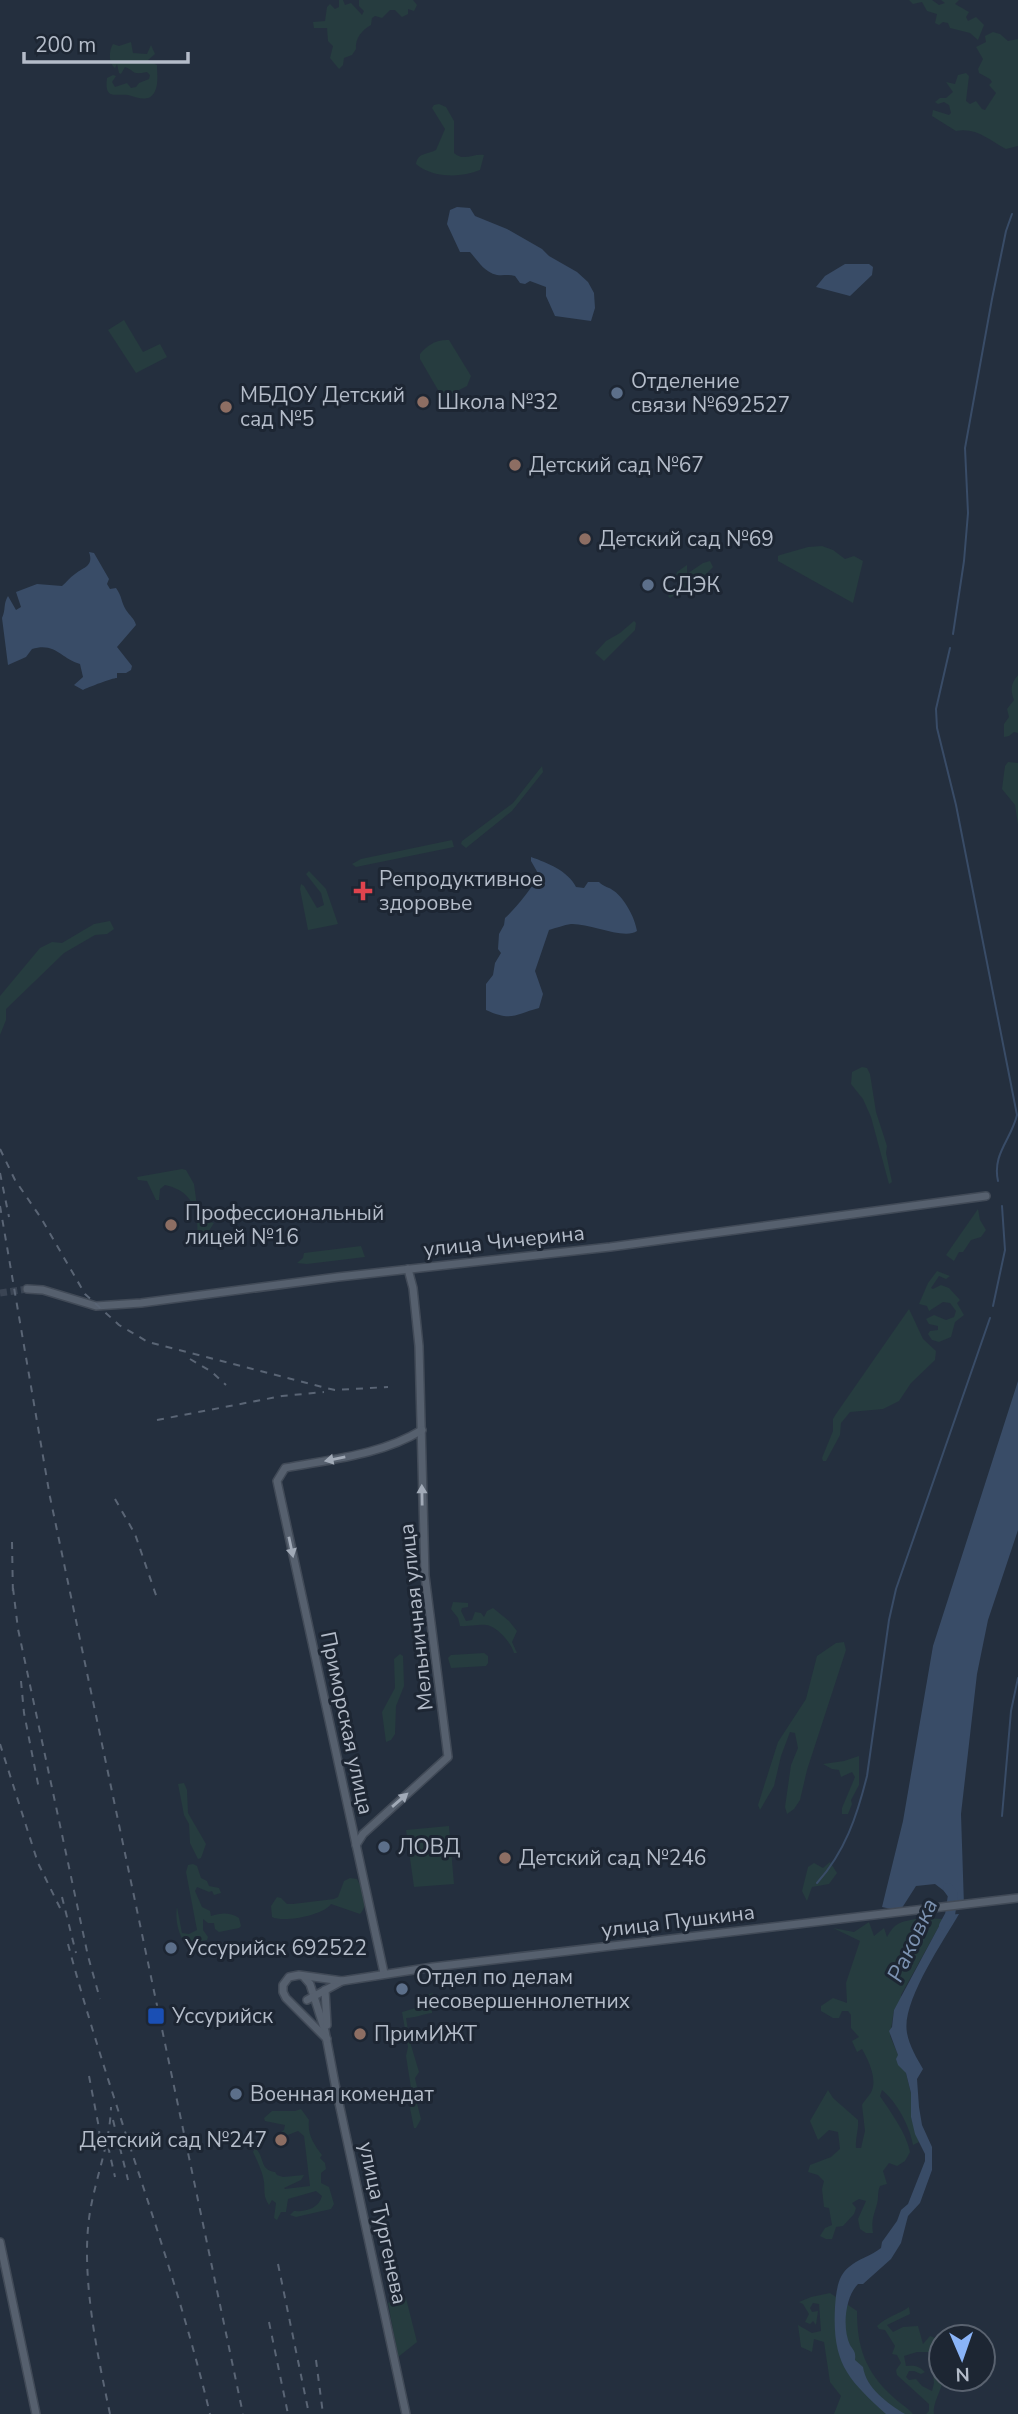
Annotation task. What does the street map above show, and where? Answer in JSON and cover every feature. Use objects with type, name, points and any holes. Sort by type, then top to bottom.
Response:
[{"type":"main road","name":"улица Чичерина","points":[[27,1289],[43,1290],[96,1306],[111,1305],[610,1247],[986,1196]]},
{"type":"main road","name":"Мельничная улица","points":[[356,1845],[363,1834],[448,1757],[425,1576],[417,1325],[408,1269]]},
{"type":"main road","name":"Приморская улица","points":[[384,1973],[277,1480],[285,1468],[380,1450],[403,1442],[422,1430]]},
{"type":"main road","name":"улица Пушкина","points":[[304,1977],[342,1981],[384,1973],[1018,1898]]},
{"type":"main road","points":[[291,2003],[307,2000],[311,1989],[304,1977],[294,1975],[284,1983],[284,1994],[291,2003],[327,2039]]},
{"type":"main road","name":"улица Пушкина","points":[[307,2000],[342,1981]]},
{"type":"main road","name":"улица Тургенева","points":[[311,1989],[327,2039],[406,2414]]},
{"type":"main road","name":"улица Тургенева","points":[[325,1990],[327,2039]]},
{"type":"main road","points":[[0,2242],[36,2414]]},
{"type":"green space","points":[[339,0],[343,0],[345,5],[351,3],[362,15],[364,11],[359,6],[359,0],[413,0],[417,5],[414,11],[408,9],[408,14],[402,17],[395,10],[390,10],[382,18],[372,18],[371,25],[358,38],[356,49],[352,55],[344,58],[339,69],[330,58],[333,46],[328,41],[327,28],[314,28],[313,22],[325,21],[327,7],[330,4],[335,9],[339,7]]},
{"type":"green space","points":[[909,0],[932,0],[939,5],[945,3],[941,0],[959,0],[955,4],[969,12],[966,17],[968,21],[976,17],[984,25],[978,40],[970,33],[950,28],[948,23],[935,23],[937,14],[927,11],[922,2],[913,4]]},
{"type":"green space","points":[[993,32],[1008,41],[1018,39],[1018,146],[1006,149],[976,133],[956,131],[932,116],[933,110],[949,115],[951,113],[949,105],[935,102],[953,92],[946,82],[955,84],[958,75],[966,73],[969,76],[966,101],[970,104],[976,101],[985,110],[996,93],[989,85],[992,82],[990,79],[979,73],[983,59],[976,47],[986,42],[985,36]]},
{"type":"green space","points":[[131,42],[133,53],[147,54],[151,45],[155,54],[148,60],[157,65],[156,90],[149,98],[112,94],[107,90],[107,78],[113,75],[116,76],[112,82],[115,87],[127,83],[131,88],[136,87],[149,79],[147,72],[136,73],[125,67],[121,74],[117,64],[115,68],[111,63],[113,44],[119,46]]},
{"type":"green space","points":[[439,104],[446,107],[454,121],[454,153],[461,157],[484,155],[480,170],[447,175],[430,172],[416,164],[421,156],[436,150],[445,129],[432,108]]},
{"type":"green space","points":[[124,320],[143,352],[160,344],[167,357],[136,373],[108,330]]},
{"type":"green space","points":[[449,340],[471,376],[467,386],[449,395],[438,390],[420,359],[420,354],[433,343]]},
{"type":"green space","points":[[822,546],[845,559],[854,556],[863,561],[853,603],[778,561],[780,555]]},
{"type":"green space","points":[[710,561],[713,567],[706,574],[670,598],[668,596],[681,582],[676,576],[677,572],[687,565],[687,574]]},
{"type":"green space","points":[[634,621],[635,630],[604,661],[595,653],[606,641]]},
{"type":"green space","points":[[1018,675],[1018,733],[1004,737],[1004,724],[1009,717],[1007,709],[1014,700],[1012,687]]},
{"type":"green space","points":[[1008,762],[1018,763],[1018,825],[1015,805],[1002,789]]},
{"type":"green space","points":[[542,766],[543,772],[512,811],[466,848],[461,844],[513,803]]},
{"type":"green space","points":[[452,840],[454,847],[356,867],[352,864],[361,859]]},
{"type":"green space","points":[[309,871],[326,889],[338,924],[308,930],[301,884],[317,908],[324,905],[321,893],[306,874]]},
{"type":"green space","points":[[110,921],[114,929],[107,934],[95,935],[64,953],[6,1009],[6,1020],[0,1035],[0,996],[40,948],[52,942],[62,943],[94,924]]},
{"type":"green space","points":[[862,1067],[867,1068],[870,1074],[876,1112],[887,1146],[892,1182],[889,1184],[871,1117],[863,1099],[851,1084],[852,1072]]},
{"type":"green space","points":[[186,1170],[194,1184],[199,1221],[203,1224],[206,1221],[214,1223],[201,1243],[196,1214],[188,1197],[165,1185],[160,1189],[159,1200],[156,1200],[147,1181],[138,1180],[137,1177]]},
{"type":"green space","points":[[978,1209],[986,1230],[981,1237],[971,1240],[954,1261],[946,1255]]},
{"type":"green space","points":[[361,1246],[365,1257],[297,1263],[304,1253]]},
{"type":"green space","points":[[937,1271],[950,1276],[946,1279],[939,1276],[931,1288],[941,1285],[949,1288],[960,1300],[957,1303],[964,1315],[955,1322],[951,1337],[939,1342],[932,1340],[928,1334],[938,1330],[938,1326],[929,1324],[926,1319],[934,1315],[946,1320],[954,1317],[956,1311],[950,1303],[943,1302],[929,1311],[927,1306],[919,1304],[928,1283]]},
{"type":"green space","points":[[909,1309],[923,1339],[936,1351],[935,1360],[911,1383],[899,1401],[883,1409],[850,1412],[841,1423],[840,1435],[826,1461],[823,1461],[833,1431],[833,1419]]},
{"type":"green space","points":[[453,1602],[468,1603],[468,1607],[462,1608],[461,1611],[466,1621],[472,1620],[475,1612],[484,1617],[487,1611],[493,1608],[517,1631],[512,1642],[517,1653],[514,1653],[501,1634],[490,1626],[460,1626],[451,1609]]},
{"type":"green space","points":[[844,1642],[846,1650],[807,1770],[800,1800],[787,1814],[785,1807],[791,1765],[798,1748],[795,1733],[790,1732],[774,1786],[760,1810],[758,1805],[778,1742],[806,1699],[817,1656],[836,1643]]},
{"type":"green space","points":[[484,1653],[488,1656],[486,1666],[451,1668],[448,1658],[451,1655]]},
{"type":"green space","points":[[400,1654],[403,1656],[404,1686],[396,1706],[395,1734],[386,1742],[382,1712],[395,1688],[394,1659]]},
{"type":"green space","points":[[859,1756],[859,1785],[851,1800],[848,1814],[842,1814],[855,1777],[852,1772],[841,1777],[839,1770],[823,1764]]},
{"type":"green space","points":[[184,1783],[188,1813],[206,1844],[201,1858],[198,1859],[190,1843],[189,1824],[184,1815],[178,1784]]},
{"type":"green space","points":[[449,1826],[454,1884],[414,1887],[406,1830]]},
{"type":"green space","points":[[830,1862],[837,1873],[829,1884],[812,1887],[807,1901],[802,1891],[808,1867],[814,1863],[823,1868]]},
{"type":"green space","points":[[188,1865],[197,1866],[201,1878],[207,1881],[209,1886],[219,1888],[221,1893],[214,1895],[212,1891],[197,1887],[195,1891],[202,1907],[210,1911],[211,1916],[235,1916],[239,1918],[241,1926],[219,1932],[214,1923],[203,1919],[207,1940],[187,1944],[179,1932],[176,1911],[177,1907],[182,1933],[189,1934],[197,1930],[186,1872]]},
{"type":"green space","points":[[357,1879],[364,1897],[365,1906],[360,1914],[331,1904],[321,1912],[303,1917],[272,1917],[271,1906],[277,1897],[287,1904],[334,1899],[338,1897],[344,1881]]},
{"type":"green space","points":[[921,1918],[943,1919],[894,2010],[890,2036],[906,2073],[911,2093],[911,2117],[919,2142],[913,2145],[902,2114],[882,2090],[880,2096],[902,2130],[910,2152],[905,2161],[897,2166],[889,2163],[883,2171],[887,2184],[879,2188],[873,2233],[860,2229],[858,2219],[866,2201],[859,2199],[852,2203],[856,2208],[854,2214],[843,2226],[836,2227],[832,2239],[826,2239],[820,2236],[825,2228],[832,2225],[829,2208],[824,2207],[824,2181],[818,2175],[808,2172],[810,2165],[831,2157],[840,2149],[838,2132],[829,2130],[818,2140],[810,2121],[828,2090],[833,2098],[858,2120],[856,2148],[861,2148],[865,2131],[862,2105],[873,2085],[871,2069],[864,2053],[862,2049],[857,2052],[852,2041],[859,2037],[851,2028],[851,2015],[848,2011],[842,2011],[839,2018],[833,2018],[821,2011],[821,2006],[833,1998],[847,2003],[846,1983],[860,1941],[833,1928],[854,1932],[869,1922],[874,1936],[884,1928],[887,1937],[900,1923]]},
{"type":"green space","points":[[433,1993],[432,2013],[406,2018],[419,2072],[415,2078],[417,2087],[421,2087],[417,2103],[421,2119],[414,2128],[406,2056],[408,2047],[402,2012],[426,2005],[426,1995]]},
{"type":"green space","points":[[301,2109],[309,2120],[312,2139],[325,2163],[326,2169],[321,2173],[321,2183],[329,2187],[334,2204],[331,2209],[296,2217],[290,2215],[294,2211],[307,2210],[318,2204],[322,2196],[316,2191],[288,2199],[286,2212],[281,2212],[277,2220],[274,2218],[276,2203],[272,2200],[269,2205],[266,2199],[264,2182],[253,2152],[255,2148],[264,2166],[277,2175],[304,2175],[301,2180],[285,2189],[310,2186],[304,2136],[298,2131],[280,2138],[279,2133],[284,2130],[285,2125],[265,2121],[264,2118],[272,2111]]},
{"type":"green space","points":[[830,2293],[857,2311],[861,2347],[869,2368],[883,2387],[913,2414],[834,2414],[841,2396],[830,2382],[824,2342],[814,2339],[812,2352],[801,2347],[798,2325],[812,2333],[821,2331],[819,2304],[813,2303],[810,2308],[812,2312],[818,2311],[816,2325],[813,2321],[810,2324],[805,2322],[809,2314],[799,2302]]},
{"type":"green space","points":[[406,2298],[417,2342],[398,2357],[388,2303]]},
{"type":"green space","points":[[909,2307],[910,2314],[887,2325],[893,2332],[903,2327],[918,2326],[923,2344],[927,2339],[927,2352],[904,2356],[906,2366],[917,2366],[925,2372],[921,2374],[909,2371],[906,2377],[909,2380],[916,2379],[927,2388],[927,2393],[939,2393],[934,2414],[926,2414],[929,2404],[897,2375],[896,2370],[901,2363],[897,2355],[892,2354],[895,2346],[885,2330],[877,2326]]},
{"type":"water","points":[[457,207],[470,208],[475,216],[507,229],[577,272],[588,282],[594,293],[595,308],[591,321],[555,316],[546,296],[546,287],[530,281],[520,283],[513,275],[492,274],[470,252],[460,252],[447,224],[450,210]]},
{"type":"water","points":[[845,264],[869,264],[873,267],[872,275],[850,296],[816,287],[825,276]]},
{"type":"water","points":[[89,552],[94,553],[109,579],[107,584],[110,589],[116,588],[136,625],[117,647],[132,666],[131,670],[117,673],[117,678],[83,690],[74,685],[83,677],[80,664],[53,649],[32,649],[26,657],[8,665],[2,618],[8,596],[16,610],[21,607],[16,592],[37,584],[62,586],[89,563]]},
{"type":"water","points":[[531,857],[563,872],[576,887],[584,888],[588,882],[599,882],[612,890],[629,909],[637,931],[624,934],[571,924],[549,930],[535,971],[543,994],[539,1008],[514,1016],[502,1016],[486,1010],[486,984],[493,975],[495,963],[501,953],[498,949],[499,934],[505,918],[524,898],[539,875]]},
{"type":"water","points":[[1018,1381],[1018,1530],[988,1620],[977,1674],[961,1814],[964,1906],[935,1884],[916,1886],[900,1911],[882,1907],[903,1821],[933,1646]]},
{"type":"water","points":[[959,1914],[925,1972],[910,2005],[907,2020],[907,2033],[923,2069],[917,2079],[919,2107],[922,2125],[932,2147],[932,2170],[920,2203],[908,2216],[901,2243],[891,2259],[863,2284],[858,2284],[850,2297],[846,2313],[846,2330],[855,2360],[863,2367],[868,2382],[878,2394],[905,2414],[886,2414],[852,2380],[840,2357],[835,2327],[837,2291],[845,2271],[881,2248],[901,2210],[908,2204],[925,2161],[925,2154],[915,2134],[911,2117],[911,2093],[906,2073],[898,2065],[898,2055],[889,2031],[894,2010],[945,1915]]},
{"type":"waterway","points":[[953,634],[968,513],[965,448],[992,299],[1012,214]]},
{"type":"waterway","points":[[950,648],[936,709],[937,728],[956,805],[1017,1115],[1000,1155],[998,1181]]},
{"type":"waterway","points":[[993,1306],[1005,1250],[1002,1206]]},
{"type":"waterway","points":[[817,1883],[835,1859],[849,1833],[859,1805],[867,1776],[889,1620],[896,1589],[990,1318]]},
{"type":"waterway","points":[[1002,1816],[1011,1711],[1018,1678]]},
{"type":"waterway","name":"Раковка","points":[[944,1926],[950,1915],[953,1895],[948,1888]]},
{"type":"tunnel","points":[[0,1293],[27,1289]]},
{"type":"railway","points":[[0,1149],[15,1180],[41,1218],[85,1294],[119,1325],[148,1342],[335,1390],[388,1387]]},
{"type":"railway","points":[[0,1173],[9,1217]]},
{"type":"railway","points":[[0,1206],[50,1497],[243,2414]]},
{"type":"railway","points":[[190,1359],[212,1372],[226,1385]]},
{"type":"railway","points":[[157,1420],[282,1396],[324,1392]]},
{"type":"railway","points":[[115,1499],[135,1534],[158,1601]]},
{"type":"railway","points":[[12,1542],[13,1598]]},
{"type":"railway","points":[[13,1588],[18,1629],[88,1956],[100,1999]]},
{"type":"railway","points":[[21,1681],[24,1713],[39,1789]]},
{"type":"railway","points":[[0,1744],[38,1863],[61,1910]]},
{"type":"railway","points":[[62,1897],[76,1953]]},
{"type":"railway","points":[[68,1944],[178,2296],[210,2414]]},
{"type":"railway","points":[[89,2076],[100,2146]]},
{"type":"railway","points":[[110,2414],[91,2313],[87,2236],[111,2107]]},
{"type":"railway","points":[[113,2120],[128,2180]]},
{"type":"railway","points":[[108,2146],[115,2177]]},
{"type":"railway","points":[[278,2264],[309,2414]]},
{"type":"railway","points":[[269,2322],[288,2414]]},
{"type":"railway","points":[[316,2360],[323,2414]]},
{"type":"place","name":"Отделение связи №692527","points":[[617,393]]},
{"type":"place","name":"Школа №32","points":[[423,402]]},
{"type":"place","name":"МБДОУ Детский сад №5","points":[[226,407]]},
{"type":"place","name":"Детский сад №67","points":[[515,465]]},
{"type":"place","name":"Детский сад №69","points":[[585,539]]},
{"type":"place","name":"СДЭК","points":[[648,585]]},
{"type":"place","name":"Репродуктивное здоровье","points":[[363,891]]},
{"type":"place","name":"Профессиональный лицей №16","points":[[171,1225]]},
{"type":"place","name":"ЛОВД","points":[[384,1847]]},
{"type":"place","name":"Детский сад №246","points":[[505,1858]]},
{"type":"place","name":"Уссурийск 692522","points":[[171,1948]]},
{"type":"place","name":"Отдел по делам несовершеннолетних","points":[[402,1989]]},
{"type":"place","name":"Уссурийск","points":[[156,2016]]},
{"type":"place","name":"ПримИЖТ","points":[[360,2034]]},
{"type":"place","name":"Военная комендат","points":[[236,2094]]},
{"type":"place","name":"Детский сад №247","points":[[281,2140]]}]
